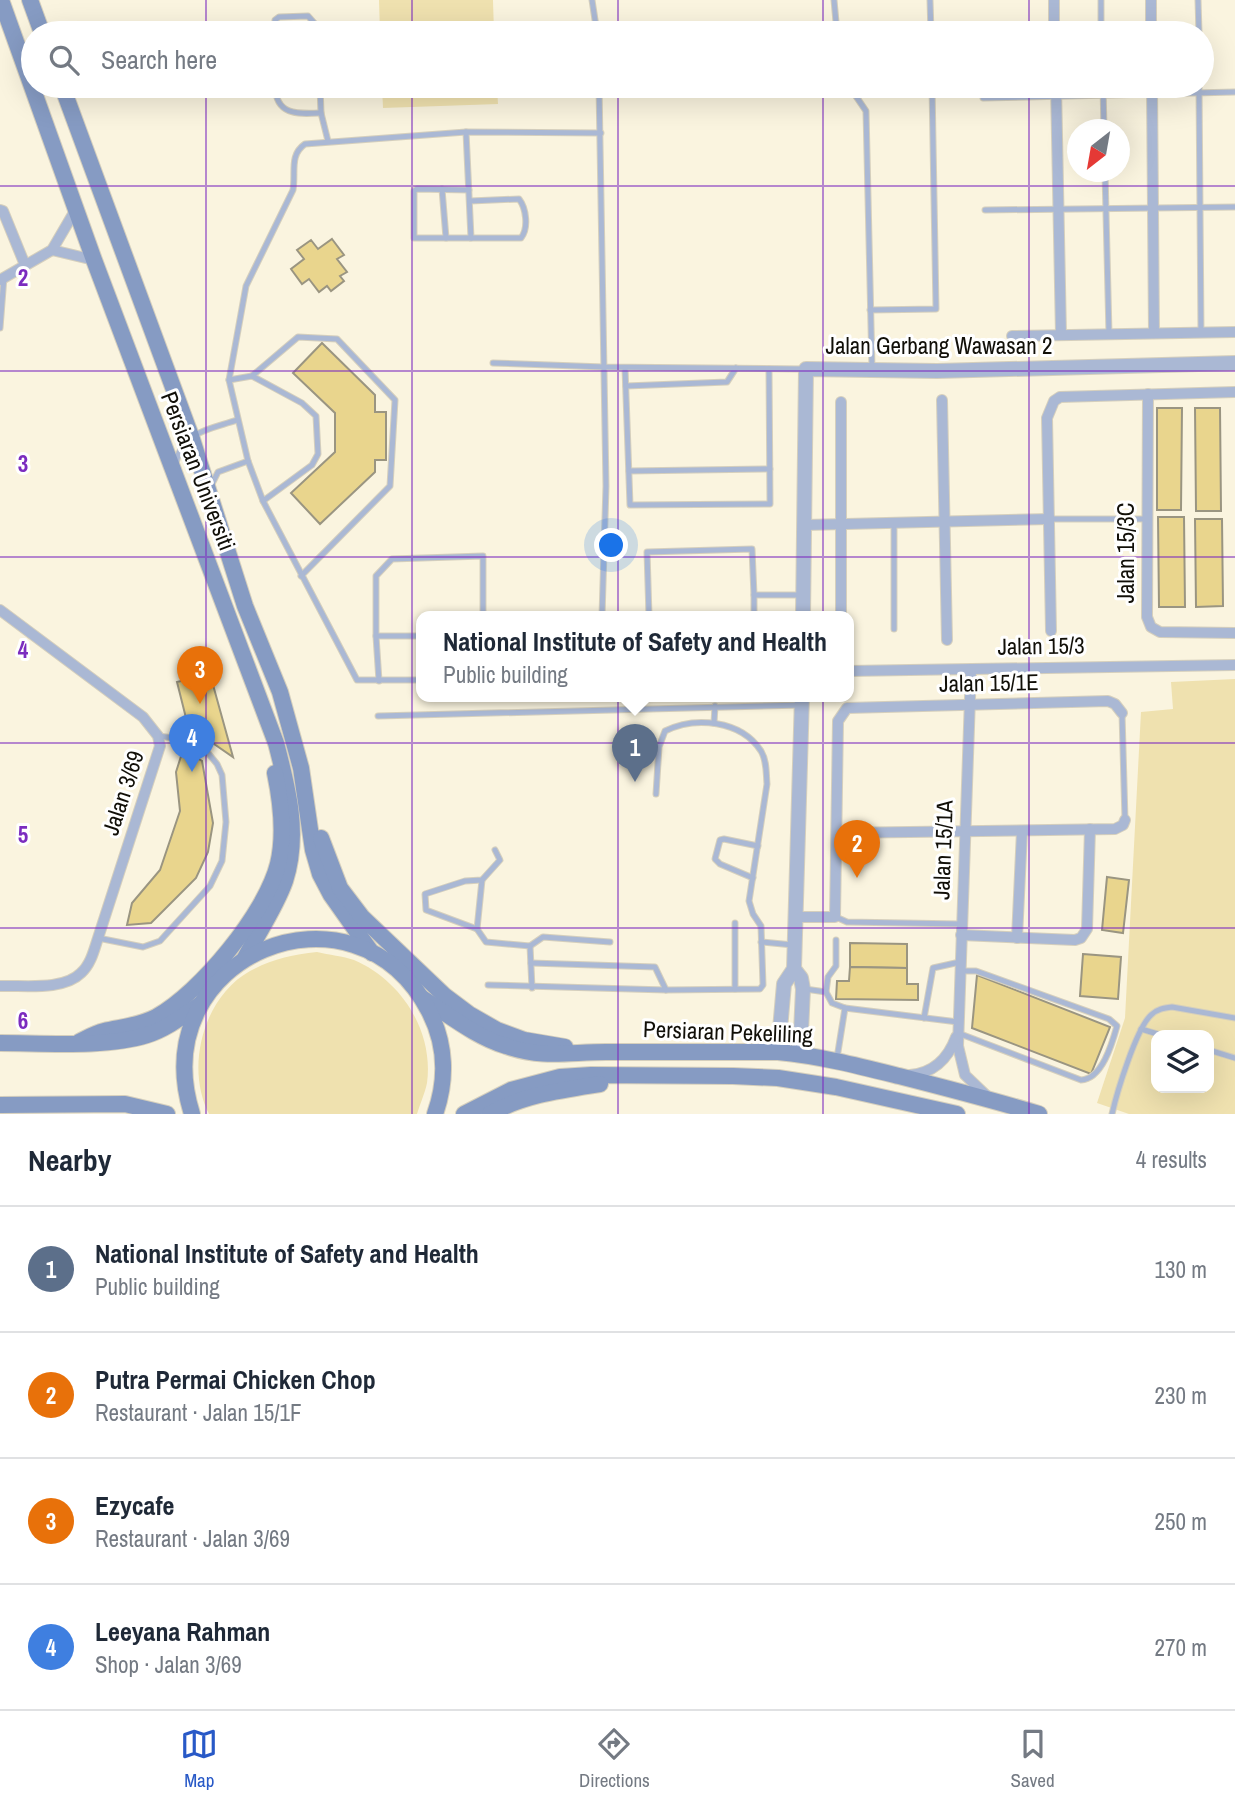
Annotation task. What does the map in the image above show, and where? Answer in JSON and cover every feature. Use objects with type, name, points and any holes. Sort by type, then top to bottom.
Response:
[{"type":"main road","name":"Persiaran Universiti","points":[[1,0],[21,56]]},
{"type":"main road","points":[[30,0],[38,21]]},
{"type":"main road","name":"Persiaran Universiti","points":[[36,98],[94,260],[276,743],[290,796],[293,845],[284,883],[245,958]]},
{"type":"main road","name":"Persiaran Universiti","points":[[66,98],[191,436],[245,606],[280,692],[301,768],[313,850],[320,874],[331,895],[372,953]]},
{"type":"main road","points":[[79,1042],[100,1031],[129,1027],[152,1019],[171,1008],[209,973],[250,922],[265,898],[278,865],[282,831],[278,786],[257,691]]},
{"type":"main road","points":[[280,692],[306,753],[318,828],[326,855],[340,888],[362,917],[446,996],[478,1019],[524,1040],[601,1052]]},
{"type":"main road","points":[[192,1114],[184,1079],[184,1059],[192,1022],[200,1004],[212,986],[245,958],[265,948],[308,939],[330,940],[372,953],[400,972],[422,998],[435,1021],[442,1045],[444,1071],[441,1097],[435,1114]]},
{"type":"main road","name":"Persiaran Pekeliling","points":[[422,998],[503,1046],[552,1055],[601,1052],[800,1054],[990,1099],[1039,1114]]},
{"type":"main road","points":[[0,1043],[79,1042],[150,1034],[200,1004]]},
{"type":"main road","points":[[489,1114],[531,1097],[564,1089],[654,1076]]},
{"type":"main road","name":"Persiaran Pekeliling","points":[[464,1114],[511,1090],[560,1077],[654,1076],[778,1078],[836,1087],[957,1114]]},
{"type":"main road","points":[[91,1103],[134,1114]]},
{"type":"main road","points":[[0,1105],[125,1104],[167,1114]]},
{"type":"street","points":[[1054,0],[1054,21]]},
{"type":"street","points":[[1151,0],[1151,21]]},
{"type":"street","points":[[1056,98],[1061,335]]},
{"type":"street","points":[[1152,98],[1154,333]]},
{"type":"street","points":[[2,279],[52,250],[76,209]]},
{"type":"street","points":[[0,210],[3,211],[25,265]]},
{"type":"street","points":[[52,250],[94,260]]},
{"type":"street","points":[[1012,335],[1235,332]]},
{"type":"street","name":"Jalan Gerbang Wawasan 2","points":[[803,611],[806,369],[937,371],[1235,363]]},
{"type":"street","points":[[1051,631],[1049,408],[1060,397],[1235,392]]},
{"type":"street","name":"Jalan 15/3C","points":[[1148,394],[1147,617],[1152,627],[1160,632],[1235,634]]},
{"type":"street","points":[[942,400],[947,640]]},
{"type":"street","points":[[841,402],[841,611]]},
{"type":"street","points":[[805,525],[1049,519]]},
{"type":"street","name":"Jalan 3/69","points":[[0,610],[144,717],[158,736],[159,755],[98,938],[83,971],[74,979],[55,984],[0,986]]},
{"type":"street","name":"Jalan 15/3","points":[[854,671],[1235,664]]},
{"type":"street","name":"Jalan 15/1A","points":[[971,668],[959,1057],[965,1074],[990,1099]]},
{"type":"street","name":"Jalan 15/1E","points":[[837,833],[838,721],[847,708],[1108,701],[1115,704],[1122,713]]},
{"type":"street","points":[[778,1052],[784,984],[794,969],[802,702]]},
{"type":"street","points":[[796,917],[835,917],[837,833],[1090,830],[1119,828],[1125,820]]},
{"type":"street","points":[[961,930],[1017,937],[1081,938],[1087,929],[1090,830]]},
{"type":"street","points":[[1017,937],[1022,831]]},
{"type":"street","points":[[794,969],[801,978],[803,989],[800,1054]]},
{"type":"street","name":"Jalan 15/1A","points":[[900,1077],[925,1073],[940,1063],[951,1049],[958,1028]]},
{"type":"lane","points":[[592,0],[595,21]]},
{"type":"lane","points":[[834,0],[836,21]]},
{"type":"lane","points":[[930,0],[931,21]]},
{"type":"lane","points":[[1101,0],[1101,21]]},
{"type":"lane","points":[[1198,0],[1199,21]]},
{"type":"lane","points":[[275,21],[279,17],[307,16],[312,21]]},
{"type":"lane","points":[[1214,93],[1235,92]]},
{"type":"lane","points":[[277,98],[283,108],[296,114],[321,113]]},
{"type":"lane","points":[[320,98],[328,141]]},
{"type":"lane","points":[[600,98],[606,486],[601,611]]},
{"type":"lane","points":[[857,98],[866,111],[872,370]]},
{"type":"lane","points":[[870,310],[936,309],[932,98]]},
{"type":"lane","points":[[1103,98],[1104,119]]},
{"type":"lane","points":[[1199,98],[1201,332]]},
{"type":"lane","points":[[416,680],[357,680],[263,501],[248,461],[229,380],[246,286],[293,190],[294,158],[297,149],[305,144],[466,132],[601,133]]},
{"type":"lane","points":[[466,132],[471,238]]},
{"type":"lane","points":[[1105,182],[1109,334]]},
{"type":"lane","points":[[442,190],[446,238]]},
{"type":"lane","points":[[469,190],[414,191],[414,238],[521,237],[525,233],[525,206],[519,199],[470,201]]},
{"type":"lane","points":[[985,210],[1235,207]]},
{"type":"lane","points":[[0,328],[2,279]]},
{"type":"lane","points":[[229,380],[252,376],[298,337],[337,339],[394,400],[390,486],[301,576]]},
{"type":"lane","points":[[493,363],[604,368],[806,369]]},
{"type":"lane","points":[[625,368],[630,505],[770,504],[769,369]]},
{"type":"lane","points":[[626,386],[727,382],[736,369]]},
{"type":"lane","points":[[252,376],[302,403],[316,416],[316,460],[263,501]]},
{"type":"lane","points":[[183,415],[193,425],[209,430]]},
{"type":"lane","points":[[174,474],[182,444],[191,436],[237,420]]},
{"type":"lane","points":[[210,496],[212,481],[218,472],[248,461]]},
{"type":"lane","points":[[629,471],[770,469]]},
{"type":"lane","points":[[1049,519],[1147,519]]},
{"type":"lane","points":[[894,523],[894,629]]},
{"type":"lane","points":[[649,611],[647,552],[752,549],[754,611]]},
{"type":"lane","points":[[379,681],[376,576],[392,559],[483,556],[483,611]]},
{"type":"lane","points":[[754,594],[804,595]]},
{"type":"lane","points":[[376,636],[416,636]]},
{"type":"lane","points":[[378,716],[785,702]]},
{"type":"lane","points":[[714,723],[715,706]]},
{"type":"lane","points":[[1122,713],[1125,820]]},
{"type":"lane","points":[[488,985],[666,990],[760,989],[764,985],[761,926],[749,901],[767,784],[766,766],[761,751],[740,732],[725,724],[673,727],[665,731],[659,747],[656,793]]},
{"type":"lane","points":[[98,938],[143,947],[160,941],[210,886],[222,861],[226,822],[222,775],[217,764],[208,753],[195,745],[181,739],[158,736]]},
{"type":"lane","points":[[753,878],[720,864],[715,859],[720,840],[758,846]]},
{"type":"lane","points":[[477,929],[482,880],[500,860],[495,850]]},
{"type":"lane","points":[[482,880],[465,881],[425,894],[426,910],[477,929],[486,942],[530,946],[543,937],[610,942]]},
{"type":"lane","points":[[835,917],[847,922],[961,930]]},
{"type":"lane","points":[[735,923],[735,989]]},
{"type":"lane","points":[[836,940],[836,965],[828,977],[827,992],[832,1003],[845,1008],[924,1018],[958,1028],[1081,1080],[1089,1080],[1097,1074],[1117,1026],[1109,1019],[960,966],[933,968],[924,1018]]},
{"type":"lane","points":[[761,942],[795,945]]},
{"type":"lane","points":[[530,946],[532,988]]},
{"type":"lane","points":[[531,963],[655,967],[666,990]]},
{"type":"lane","points":[[803,989],[827,992]]},
{"type":"lane","points":[[837,1061],[845,1008]]},
{"type":"lane","points":[[1110,1114],[1141,1029],[1151,1015],[1162,1008],[1186,1009],[1235,1018]]},
{"type":"lane","points":[[1141,1029],[1151,1032]]},
{"type":"lane","points":[[1214,1052],[1235,1058]]},
{"type":"shaded area","points":[[379,0],[493,0],[494,21],[380,21]]},
{"type":"shaded area","points":[[383,98],[498,98],[498,104],[383,108]]},
{"type":"shaded area","points":[[1235,679],[1235,1114],[1129,1114],[1097,1103],[1125,1018],[1141,712],[1173,709],[1171,682]]},
{"type":"shaded area","points":[[317,952],[354,960],[371,969],[400,994],[411,1010],[425,1045],[428,1064],[427,1083],[417,1114],[209,1114],[202,1096],[199,1055],[210,1016],[220,998],[234,983],[266,963]]},
{"type":"building","points":[[332,239],[344,255],[337,259],[347,272],[340,276],[344,281],[331,291],[327,286],[319,292],[309,279],[302,284],[291,269],[304,259],[297,250],[311,240],[318,249]]},
{"type":"building","points":[[322,343],[375,395],[375,412],[386,412],[386,460],[375,460],[375,472],[320,524],[291,493],[335,452],[335,413],[293,373]]},
{"type":"building","points":[[1157,408],[1182,408],[1181,510],[1157,510]]},
{"type":"building","points":[[1195,408],[1220,408],[1221,511],[1196,511]]},
{"type":"building","points":[[1158,517],[1184,517],[1185,607],[1159,607]]},
{"type":"building","points":[[1195,519],[1222,519],[1223,606],[1196,607]]},
{"type":"building","points":[[210,674],[233,757],[188,726],[177,682]]},
{"type":"building","points":[[183,750],[202,761],[213,823],[208,852],[196,878],[151,923],[127,925],[132,903],[160,870],[180,811],[176,772]]},
{"type":"building","points":[[1107,877],[1129,880],[1123,933],[1102,930]]},
{"type":"building","points":[[850,943],[907,944],[907,968],[850,967]]},
{"type":"building","points":[[1083,954],[1121,957],[1118,999],[1080,996]]},
{"type":"building","points":[[850,967],[907,968],[907,984],[918,984],[918,1000],[836,999],[837,981],[849,981]]},
{"type":"building","points":[[977,975],[1110,1027],[1091,1074],[972,1028]]},
{"type":"place","name":"Ezycafe","points":[[200,704]]},
{"type":"place","name":"Leeyana Rahman","points":[[192,772]]},
{"type":"place","name":"National Institute of Safety and Health","points":[[635,782]]},
{"type":"place","name":"Putra Permai Chicken Chop","points":[[857,878]]}]
